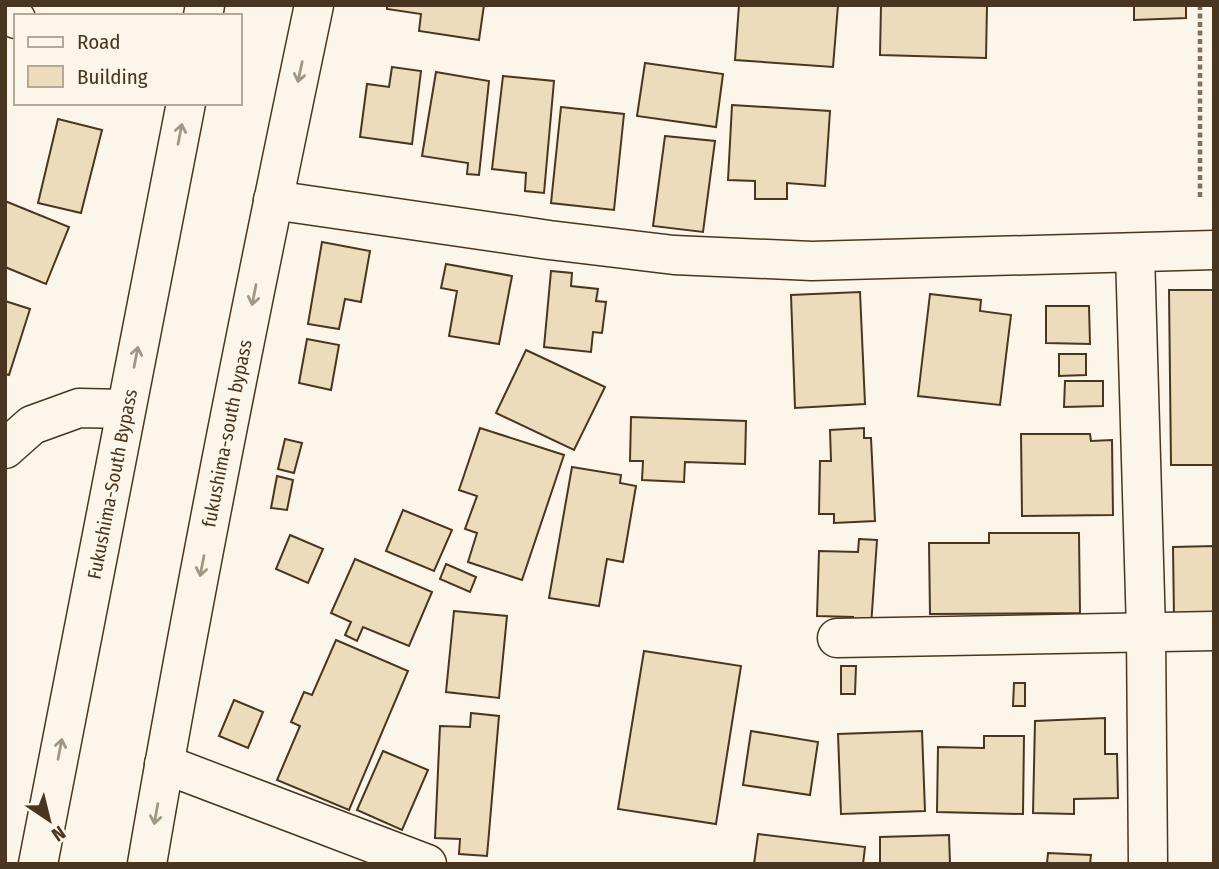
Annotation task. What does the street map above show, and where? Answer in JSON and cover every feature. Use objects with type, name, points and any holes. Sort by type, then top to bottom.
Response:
[{"type":"main road","name":"fukushima-south bypass","points":[[148,864],[164,764],[273,200],[314,5]]},
{"type":"main road","name":"Fukushima-South Bypass","points":[[38,864],[186,105]]},
{"type":"main road","points":[[273,200],[549,240],[674,255],[812,261],[1207,250]]},
{"type":"main road","points":[[1135,253],[1146,631],[1148,864]]},
{"type":"main road","points":[[5,449],[32,425],[79,408],[126,409]]},
{"type":"main road","points":[[837,638],[1214,631]]},
{"type":"main road","points":[[164,764],[427,864]]},
{"type":"path","points":[[1200,5],[1207,250]]},
{"type":"building","points":[[387,5],[484,5],[479,40],[419,31],[421,14],[387,9]]},
{"type":"building","points":[[739,5],[838,5],[833,67],[735,60]]},
{"type":"building","points":[[881,5],[987,5],[986,58],[880,55]]},
{"type":"building","points":[[1134,5],[1186,5],[1186,18],[1134,20]]},
{"type":"building","points":[[645,63],[723,74],[716,127],[637,116]]},
{"type":"building","points":[[392,67],[421,71],[412,144],[360,137],[367,84],[389,87]]},
{"type":"building","points":[[436,72],[489,81],[479,175],[467,174],[468,163],[422,156]]},
{"type":"building","points":[[503,76],[554,81],[544,193],[525,191],[526,173],[492,169]]},
{"type":"building","points":[[732,105],[830,111],[825,186],[787,183],[787,199],[755,199],[755,181],[728,180]]},
{"type":"building","points":[[561,107],[624,114],[614,210],[551,203]]},
{"type":"building","points":[[58,119],[102,130],[81,213],[38,203]]},
{"type":"building","points":[[665,136],[715,141],[703,232],[653,226]]},
{"type":"building","points":[[5,201],[69,227],[46,284],[5,267]]},
{"type":"building","points":[[322,242],[370,251],[361,302],[345,299],[339,329],[308,324]]},
{"type":"building","points":[[446,264],[512,276],[499,344],[449,336],[457,291],[441,288]]},
{"type":"building","points":[[551,271],[572,273],[571,286],[598,289],[596,301],[606,302],[602,333],[593,332],[591,352],[544,347]]},
{"type":"building","points":[[1169,290],[1214,290],[1214,465],[1171,465]]},
{"type":"building","points":[[860,292],[865,404],[795,408],[791,295]]},
{"type":"building","points":[[930,294],[981,300],[980,311],[1011,315],[1000,405],[918,396]]},
{"type":"building","points":[[5,301],[30,309],[9,375],[5,374]]},
{"type":"building","points":[[1046,306],[1089,306],[1090,344],[1046,343]]},
{"type":"building","points":[[307,339],[339,345],[331,390],[299,383]]},
{"type":"building","points":[[526,350],[605,387],[574,450],[496,413]]},
{"type":"building","points":[[1059,354],[1086,354],[1086,375],[1059,376]]},
{"type":"building","points":[[1065,381],[1103,381],[1103,406],[1064,407]]},
{"type":"building","points":[[631,417],[746,421],[745,464],[685,462],[684,482],[642,480],[643,461],[630,461]]},
{"type":"building","points":[[480,428],[564,455],[522,580],[468,562],[477,533],[465,529],[477,496],[459,490]]},
{"type":"building","points":[[864,428],[864,438],[871,438],[875,521],[834,523],[834,514],[819,514],[820,461],[831,461],[830,430]]},
{"type":"building","points":[[1021,434],[1090,434],[1091,441],[1112,440],[1113,515],[1022,516]]},
{"type":"building","points":[[285,439],[302,443],[294,473],[278,469]]},
{"type":"building","points":[[572,467],[621,475],[620,483],[636,486],[623,562],[607,559],[599,606],[549,598]]},
{"type":"building","points":[[277,476],[293,480],[287,510],[271,508]]},
{"type":"building","points":[[403,510],[452,530],[434,571],[386,551]]},
{"type":"building","points":[[989,533],[1079,533],[1080,613],[930,614],[929,543],[989,543]]},
{"type":"building","points":[[290,535],[323,549],[308,583],[276,569]]},
{"type":"building","points":[[859,539],[877,540],[871,626],[853,625],[853,617],[817,616],[819,551],[858,552]]},
{"type":"building","points":[[1214,546],[1214,618],[1174,618],[1173,547]]},
{"type":"building","points":[[355,559],[432,592],[409,646],[363,627],[357,641],[345,635],[351,622],[331,613]]},
{"type":"building","points":[[446,564],[476,577],[470,592],[440,579]]},
{"type":"building","points":[[454,611],[507,616],[499,698],[446,692]]},
{"type":"building","points":[[336,640],[408,671],[349,810],[277,780],[300,726],[291,722],[304,692],[312,695]]},
{"type":"building","points":[[644,651],[741,666],[716,824],[618,809]]},
{"type":"building","points":[[841,666],[856,666],[855,694],[841,694]]},
{"type":"building","points":[[1014,683],[1025,683],[1025,706],[1013,706]]},
{"type":"building","points":[[234,700],[263,712],[248,748],[219,736]]},
{"type":"building","points":[[471,713],[499,716],[487,856],[459,854],[460,839],[435,838],[440,726],[470,727]]},
{"type":"building","points":[[1105,718],[1105,754],[1117,754],[1118,798],[1074,799],[1074,814],[1033,813],[1035,721]]},
{"type":"building","points":[[751,731],[818,742],[810,795],[743,785]]},
{"type":"building","points":[[922,731],[925,811],[841,814],[838,734]]},
{"type":"building","points":[[984,736],[1024,736],[1023,814],[937,812],[938,747],[984,748]]},
{"type":"building","points":[[383,751],[428,770],[402,830],[357,810]]},
{"type":"building","points":[[758,834],[865,847],[863,864],[754,864]]},
{"type":"building","points":[[949,835],[950,864],[880,864],[880,837]]},
{"type":"building","points":[[1048,853],[1091,855],[1090,864],[1047,864]]}]
